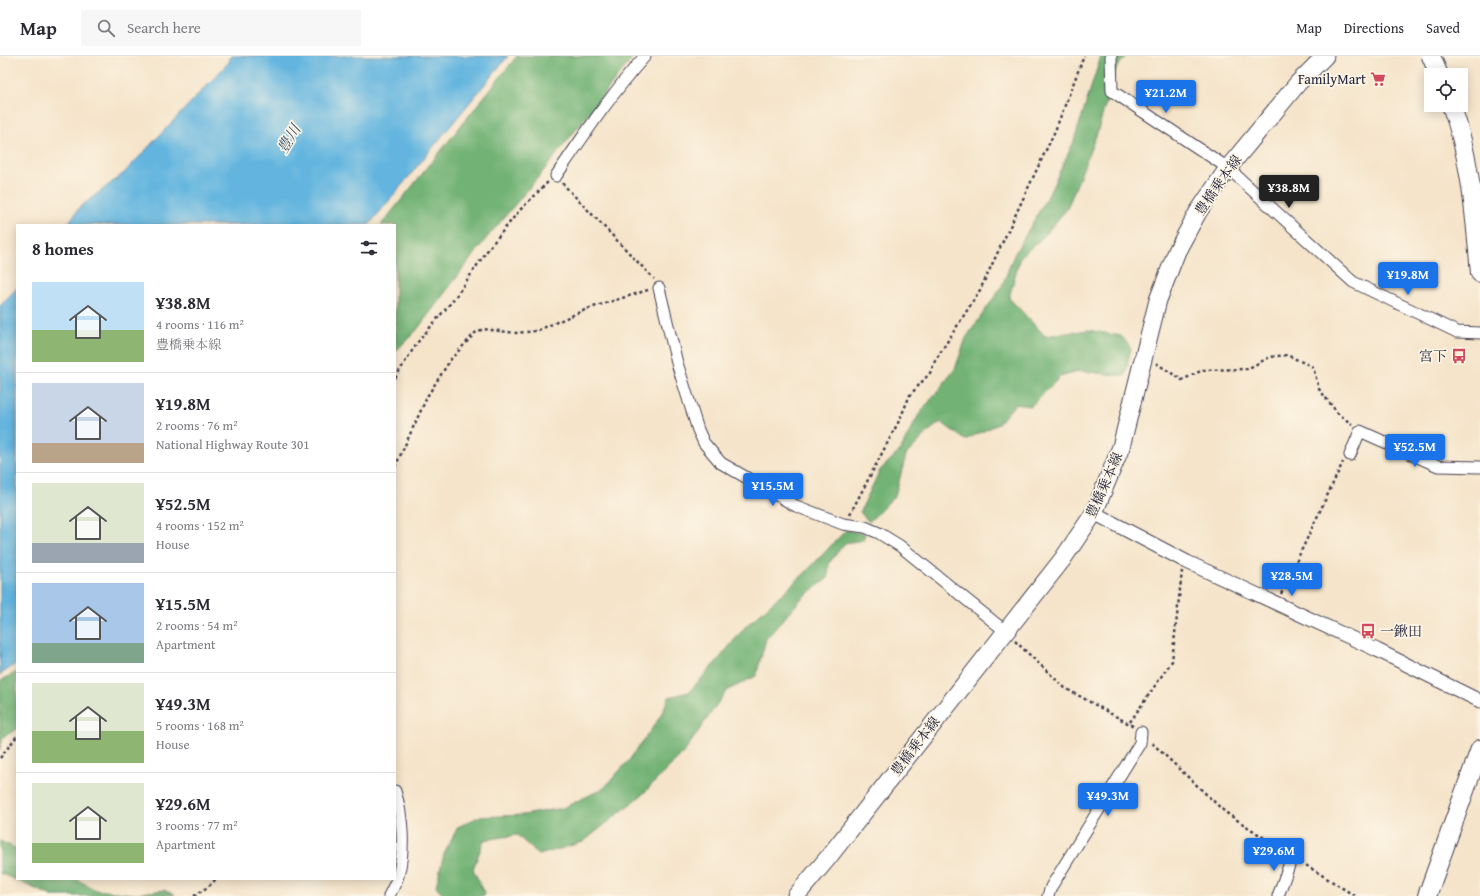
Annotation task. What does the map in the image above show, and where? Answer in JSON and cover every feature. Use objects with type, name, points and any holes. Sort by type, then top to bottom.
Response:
[{"type":"highway","points":[[1431,56],[1436,68]]},
{"type":"highway","points":[[1454,112],[1475,185],[1480,273]]},
{"type":"highway","points":[[1427,896],[1480,748]]},
{"type":"main road","name":"豊橋乗本線","points":[[796,896],[827,859],[1062,560],[1094,513],[1121,447],[1158,300],[1177,251],[1198,212],[1228,168],[1298,83],[1325,56]]},
{"type":"street","points":[[556,176],[600,113],[645,56]]},
{"type":"street","points":[[1111,56],[1112,91],[1228,168],[1353,282],[1457,332],[1480,333]]},
{"type":"street","points":[[659,288],[677,363],[704,443],[721,463],[743,477],[796,506],[843,524],[865,527],[879,533],[900,546],[1005,631]]},
{"type":"street","points":[[1350,454],[1360,431],[1438,466],[1480,467]]},
{"type":"street","points":[[1094,513],[1187,562],[1377,650],[1480,701]]},
{"type":"street","points":[[1048,896],[1051,887],[1140,743],[1141,732]]},
{"type":"street","points":[[389,896],[398,876],[402,851],[401,825],[396,797]]},
{"type":"street","points":[[1278,896],[1292,857]]},
{"type":"path","points":[[843,524],[877,465],[910,395],[930,373],[935,360],[980,290],[1055,131],[1084,56]]},
{"type":"path","points":[[396,376],[418,343],[454,299],[489,248],[519,211],[556,176],[656,280],[659,288],[634,293],[587,309],[536,331],[516,333],[483,329],[475,333],[451,359],[428,394],[396,465]]},
{"type":"path","points":[[1144,355],[1182,380],[1203,370],[1247,369],[1270,356],[1287,355],[1313,367],[1319,389],[1339,415],[1360,431]]},
{"type":"path","points":[[1277,604],[1346,455],[1350,454]]},
{"type":"path","points":[[1130,722],[1172,661],[1181,572],[1187,562]]},
{"type":"path","points":[[1005,631],[1065,688],[1130,722],[1225,812],[1292,857],[1355,896]]},
{"type":"path","points":[[0,758],[16,737]]},
{"type":"path","points":[[194,896],[208,887],[215,880]]},
{"type":"green space","points":[[517,56],[632,56],[630,61],[541,174],[485,240],[416,331],[396,351],[396,224],[382,224]]},
{"type":"green space","points":[[1101,56],[1126,56],[1116,69],[1097,133],[1067,209],[1041,239],[1020,257],[1009,298],[1045,336],[1088,330],[1121,336],[1131,348],[1125,376],[1080,371],[1060,377],[1031,406],[1015,404],[998,424],[965,440],[941,422],[930,430],[906,455],[895,496],[869,522],[860,512],[880,470],[899,452],[918,416],[955,369],[966,338],[1002,286],[1014,255],[1049,194],[1074,141]]},
{"type":"green space","points":[[846,530],[865,534],[863,540],[845,543],[829,563],[828,578],[803,597],[766,639],[756,676],[726,691],[685,751],[643,794],[583,842],[539,855],[517,835],[484,840],[473,869],[485,894],[484,896],[445,896],[436,886],[444,854],[458,827],[478,817],[523,815],[563,808],[604,788],[630,759],[660,717],[669,697],[689,692],[745,627],[803,575]]},
{"type":"green space","points":[[16,673],[16,730],[3,737],[0,750],[0,681]]},
{"type":"green space","points":[[0,841],[16,849],[16,880],[78,880],[96,890],[133,894],[164,890],[175,895],[52,896],[0,873]]},
{"type":"water","name":"豊川","points":[[231,56],[508,56],[370,224],[68,224],[80,207],[124,173],[229,62]]},
{"type":"water","points":[[16,289],[16,664],[0,675],[0,306]]},
{"type":"place","name":"FamilyMart","points":[[1378,79]]},
{"type":"place","name":"宮下","points":[[1459,356]]},
{"type":"place","name":"一鍬田","points":[[1368,631]]}]
